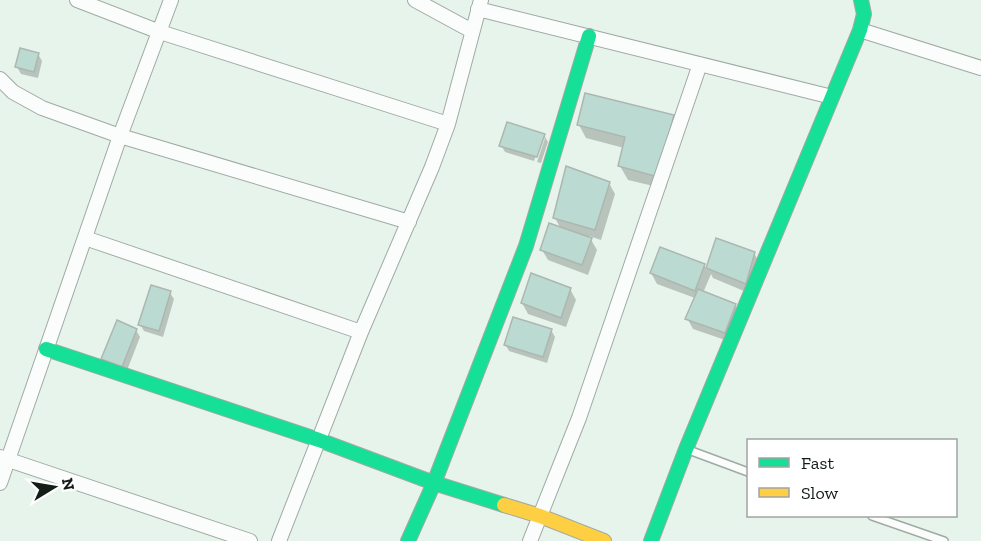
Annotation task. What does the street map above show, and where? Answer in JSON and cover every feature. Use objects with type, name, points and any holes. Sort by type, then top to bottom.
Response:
[{"type":"street","points":[[77,0],[160,32],[448,124]]},
{"type":"street","points":[[0,483],[4,458],[46,349],[120,136],[171,0]]},
{"type":"street","points":[[415,0],[472,32]]},
{"type":"street","points":[[651,541],[686,449],[860,30],[864,14],[861,0]]},
{"type":"street","points":[[279,541],[361,333],[432,167],[448,124],[480,4],[589,36],[832,97]]},
{"type":"street","points":[[860,30],[981,68]]},
{"type":"street","points":[[408,541],[434,483],[526,246],[589,36]]},
{"type":"street","points":[[530,541],[579,418],[700,64]]},
{"type":"street","points":[[0,79],[13,92],[42,108],[120,136],[409,222]]},
{"type":"street","points":[[85,238],[361,333]]},
{"type":"street","points":[[46,349],[319,441],[434,483],[540,516],[604,541]]},
{"type":"street","points":[[4,458],[250,541]]},
{"type":"lane","points":[[686,449],[747,471]]},
{"type":"lane","points":[[875,517],[944,541]]},
{"type":"building","points":[[20,48],[39,53],[34,72],[15,67]]},
{"type":"building","points":[[585,93],[674,115],[658,177],[618,166],[625,137],[577,125]]},
{"type":"building","points":[[507,122],[545,134],[537,157],[499,146]]},
{"type":"building","points":[[566,166],[610,182],[595,230],[553,218]]},
{"type":"building","points":[[549,223],[592,238],[582,265],[540,250]]},
{"type":"building","points":[[716,238],[755,252],[746,284],[706,268]]},
{"type":"building","points":[[660,247],[705,264],[695,291],[650,273]]},
{"type":"building","points":[[531,273],[571,288],[561,318],[521,303]]},
{"type":"building","points":[[151,285],[171,291],[159,331],[138,325]]},
{"type":"building","points":[[698,289],[736,304],[725,333],[685,319]]},
{"type":"building","points":[[513,317],[552,329],[543,357],[504,345]]},
{"type":"building","points":[[117,320],[137,329],[122,367],[101,359]]},
{"type":"traffic: fast","points":[[651,541],[686,449],[860,30],[864,14],[861,0]]},
{"type":"traffic: fast","points":[[408,541],[434,483],[526,246],[589,36]]},
{"type":"traffic: fast","points":[[46,349],[319,440],[434,483],[504,505]]},
{"type":"traffic: slow","points":[[504,505],[540,516],[604,541]]}]
